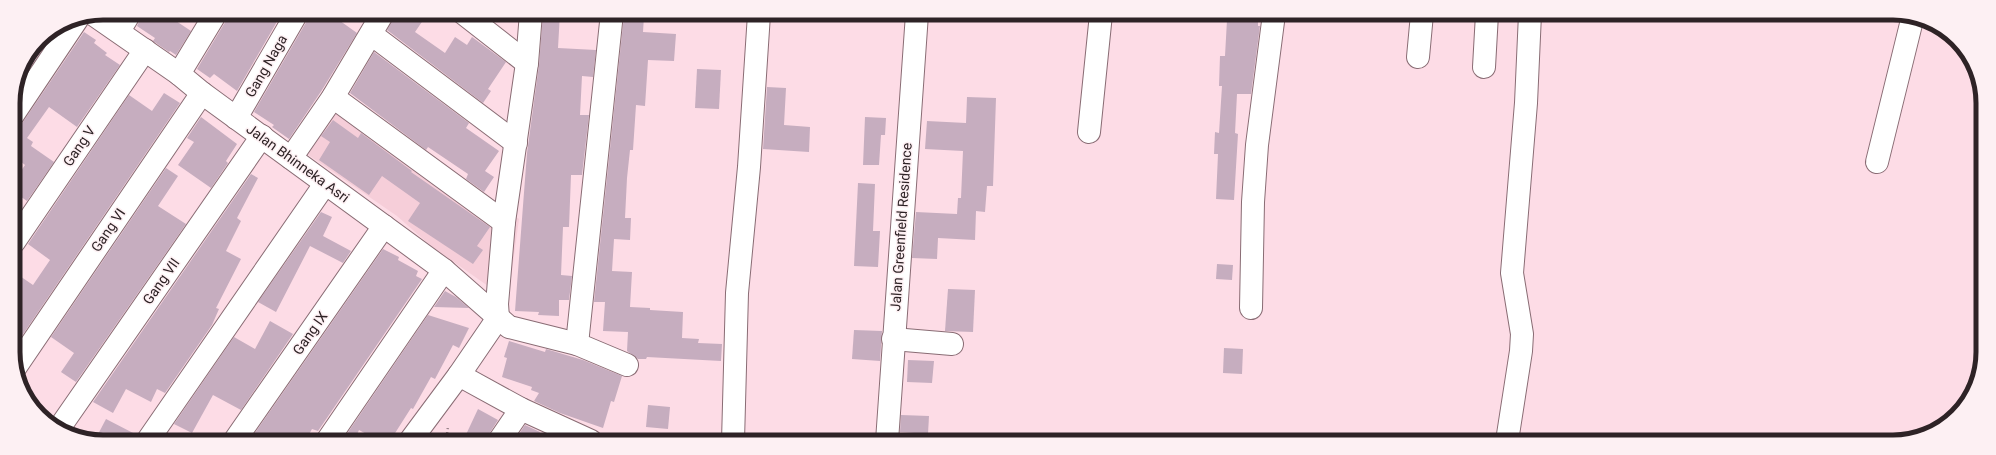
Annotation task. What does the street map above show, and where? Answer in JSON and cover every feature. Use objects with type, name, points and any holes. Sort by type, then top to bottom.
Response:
[{"type":"street","name":"Jalan Bhinneka Asri","points":[[102,20],[179,74],[202,93],[325,184],[444,270],[509,327],[577,344],[627,365]]},
{"type":"street","points":[[119,31],[126,20]]},
{"type":"street","points":[[179,74],[212,20]]},
{"type":"street","name":"Gang Naga","points":[[236,118],[293,20]]},
{"type":"street","points":[[291,158],[333,98],[379,20]]},
{"type":"street","points":[[472,20],[527,63]]},
{"type":"street","points":[[414,435],[459,375],[498,318],[497,304],[504,222],[527,63],[530,20]]},
{"type":"street","points":[[577,344],[611,20]]},
{"type":"street","points":[[732,435],[737,293],[749,167],[759,20]]},
{"type":"street","name":"Jalan Greenfield Residence","points":[[887,435],[917,20]]},
{"type":"street","points":[[1090,132],[1100,20]]},
{"type":"street","points":[[1251,308],[1253,202],[1257,145],[1273,20]]},
{"type":"street","points":[[1418,57],[1421,20]]},
{"type":"street","points":[[1484,67],[1487,20]]},
{"type":"street","points":[[1508,435],[1522,351],[1522,334],[1512,273],[1526,103],[1530,20]]},
{"type":"street","points":[[1877,162],[1911,22]]},
{"type":"street","points":[[20,105],[73,25]]},
{"type":"street","points":[[371,34],[516,143]]},
{"type":"street","name":"Gang V","points":[[20,233],[145,50]]},
{"type":"street","name":"Gang VI","points":[[21,360],[202,93]]},
{"type":"street","points":[[333,98],[504,222]]},
{"type":"street","name":"Gang VII","points":[[62,424],[262,136]]},
{"type":"street","points":[[151,435],[325,184]]},
{"type":"street","name":"Gang IX","points":[[238,435],[384,226]]},
{"type":"street","points":[[330,435],[444,270]]},
{"type":"street","points":[[893,338],[952,344]]},
{"type":"street","points":[[459,375],[520,409],[578,435]]},
{"type":"street","points":[[503,435],[520,409]]},
{"type":"shaded area","points":[[344,99],[519,219],[508,300],[431,246],[397,216],[307,154]]},
{"type":"building","points":[[140,20],[174,20],[191,31],[176,55],[153,41],[155,38],[137,26]]},
{"type":"building","points":[[226,20],[278,20],[237,91],[214,74],[210,78],[197,69]]},
{"type":"building","points":[[307,20],[339,20],[357,33],[322,90],[289,139],[272,127],[274,125],[254,112]]},
{"type":"building","points":[[392,20],[423,20],[415,32],[445,53],[455,37],[467,45],[472,37],[506,62],[488,89],[491,91],[483,103],[387,30]]},
{"type":"building","points":[[542,20],[560,20],[558,48],[596,50],[593,77],[582,76],[580,115],[589,115],[582,175],[571,175],[569,227],[563,227],[561,275],[572,276],[569,300],[559,300],[559,316],[538,315],[539,312],[515,311],[527,153],[539,65]]},
{"type":"building","points":[[623,20],[644,20],[643,32],[676,34],[674,61],[648,60],[645,106],[636,105],[633,150],[630,150],[627,178],[625,218],[631,218],[630,240],[614,239],[612,271],[632,272],[630,307],[683,312],[682,338],[699,339],[698,343],[722,344],[721,361],[647,357],[646,359],[638,359],[627,351],[628,332],[603,331],[605,302],[594,302]]},
{"type":"building","points":[[1227,20],[1258,22],[1258,26],[1260,26],[1251,94],[1237,94],[1235,133],[1238,134],[1234,200],[1216,199],[1218,154],[1214,154],[1215,132],[1219,133],[1222,86],[1219,86],[1220,56],[1225,56]]},
{"type":"building","points":[[84,32],[96,40],[94,43],[107,53],[105,55],[120,65],[77,127],[49,107],[27,138],[33,142],[31,146],[54,162],[27,201],[20,196],[20,172],[25,165],[20,161],[20,125]]},
{"type":"building","points":[[39,49],[41,51],[25,75],[37,52]]},
{"type":"building","points":[[374,52],[469,123],[466,128],[499,151],[485,171],[494,177],[484,192],[466,179],[468,174],[428,147],[426,150],[350,93]]},
{"type":"building","points":[[697,69],[721,70],[719,109],[695,108]]},
{"type":"building","points":[[767,87],[786,88],[784,125],[810,127],[809,152],[763,149]]},
{"type":"building","points":[[164,93],[180,103],[20,339],[20,276],[33,285],[50,260],[28,244],[129,95],[152,111]]},
{"type":"building","points":[[967,97],[996,98],[993,186],[987,186],[985,212],[976,211],[975,240],[938,238],[937,259],[912,258],[916,212],[957,214],[958,198],[961,198],[963,151],[925,149],[927,121],[966,123]]},
{"type":"building","points":[[201,117],[237,144],[226,161],[228,163],[211,188],[178,165],[194,142],[187,138]]},
{"type":"building","points":[[865,117],[886,118],[885,135],[881,135],[879,165],[863,165]]},
{"type":"building","points":[[333,120],[358,138],[361,133],[412,171],[411,172],[490,227],[477,246],[483,250],[473,264],[408,221],[420,203],[382,176],[369,195],[319,160],[330,142],[321,136]]},
{"type":"building","points":[[166,168],[178,176],[158,206],[186,224],[76,382],[61,372],[74,353],[51,337]]},
{"type":"building","points":[[251,174],[258,178],[237,218],[241,221],[226,251],[241,259],[216,308],[219,309],[212,325],[165,393],[157,389],[151,402],[126,389],[113,413],[93,402]]},
{"type":"building","points":[[858,183],[875,184],[873,231],[880,231],[878,267],[854,266]]},
{"type":"building","points":[[321,212],[332,217],[323,236],[351,251],[343,263],[310,246],[276,312],[258,302]]},
{"type":"building","points":[[383,249],[399,257],[398,260],[418,271],[416,276],[422,279],[318,431],[312,429],[309,435],[253,435]]},
{"type":"building","points":[[1217,264],[1233,265],[1232,280],[1216,279]]},
{"type":"building","points":[[948,289],[975,290],[973,332],[945,331]]},
{"type":"building","points":[[445,291],[456,297],[469,308],[434,307]]},
{"type":"building","points":[[428,315],[469,328],[459,348],[453,345],[435,379],[431,377],[413,409],[411,408],[394,435],[368,435],[359,430],[357,435],[346,435]]},
{"type":"building","points":[[270,321],[293,334],[241,410],[213,395],[192,433],[174,424],[234,337],[255,349]]},
{"type":"building","points":[[854,330],[882,331],[880,361],[852,359]]},
{"type":"building","points":[[509,341],[545,352],[546,349],[583,360],[622,376],[614,402],[611,401],[603,428],[560,413],[534,401],[539,393],[531,390],[532,387],[502,377],[507,358],[504,357]]},
{"type":"building","points":[[1224,348],[1243,349],[1242,374],[1223,373]]},
{"type":"building","points":[[908,360],[934,361],[932,383],[907,382]]},
{"type":"building","points":[[648,405],[670,407],[668,429],[646,427]]},
{"type":"building","points":[[478,409],[498,420],[489,435],[466,435]]},
{"type":"building","points":[[901,415],[929,416],[928,434],[900,432]]},
{"type":"building","points":[[106,419],[137,435],[103,435],[98,435]]},
{"type":"building","points":[[525,425],[540,432],[539,435],[518,435]]}]
